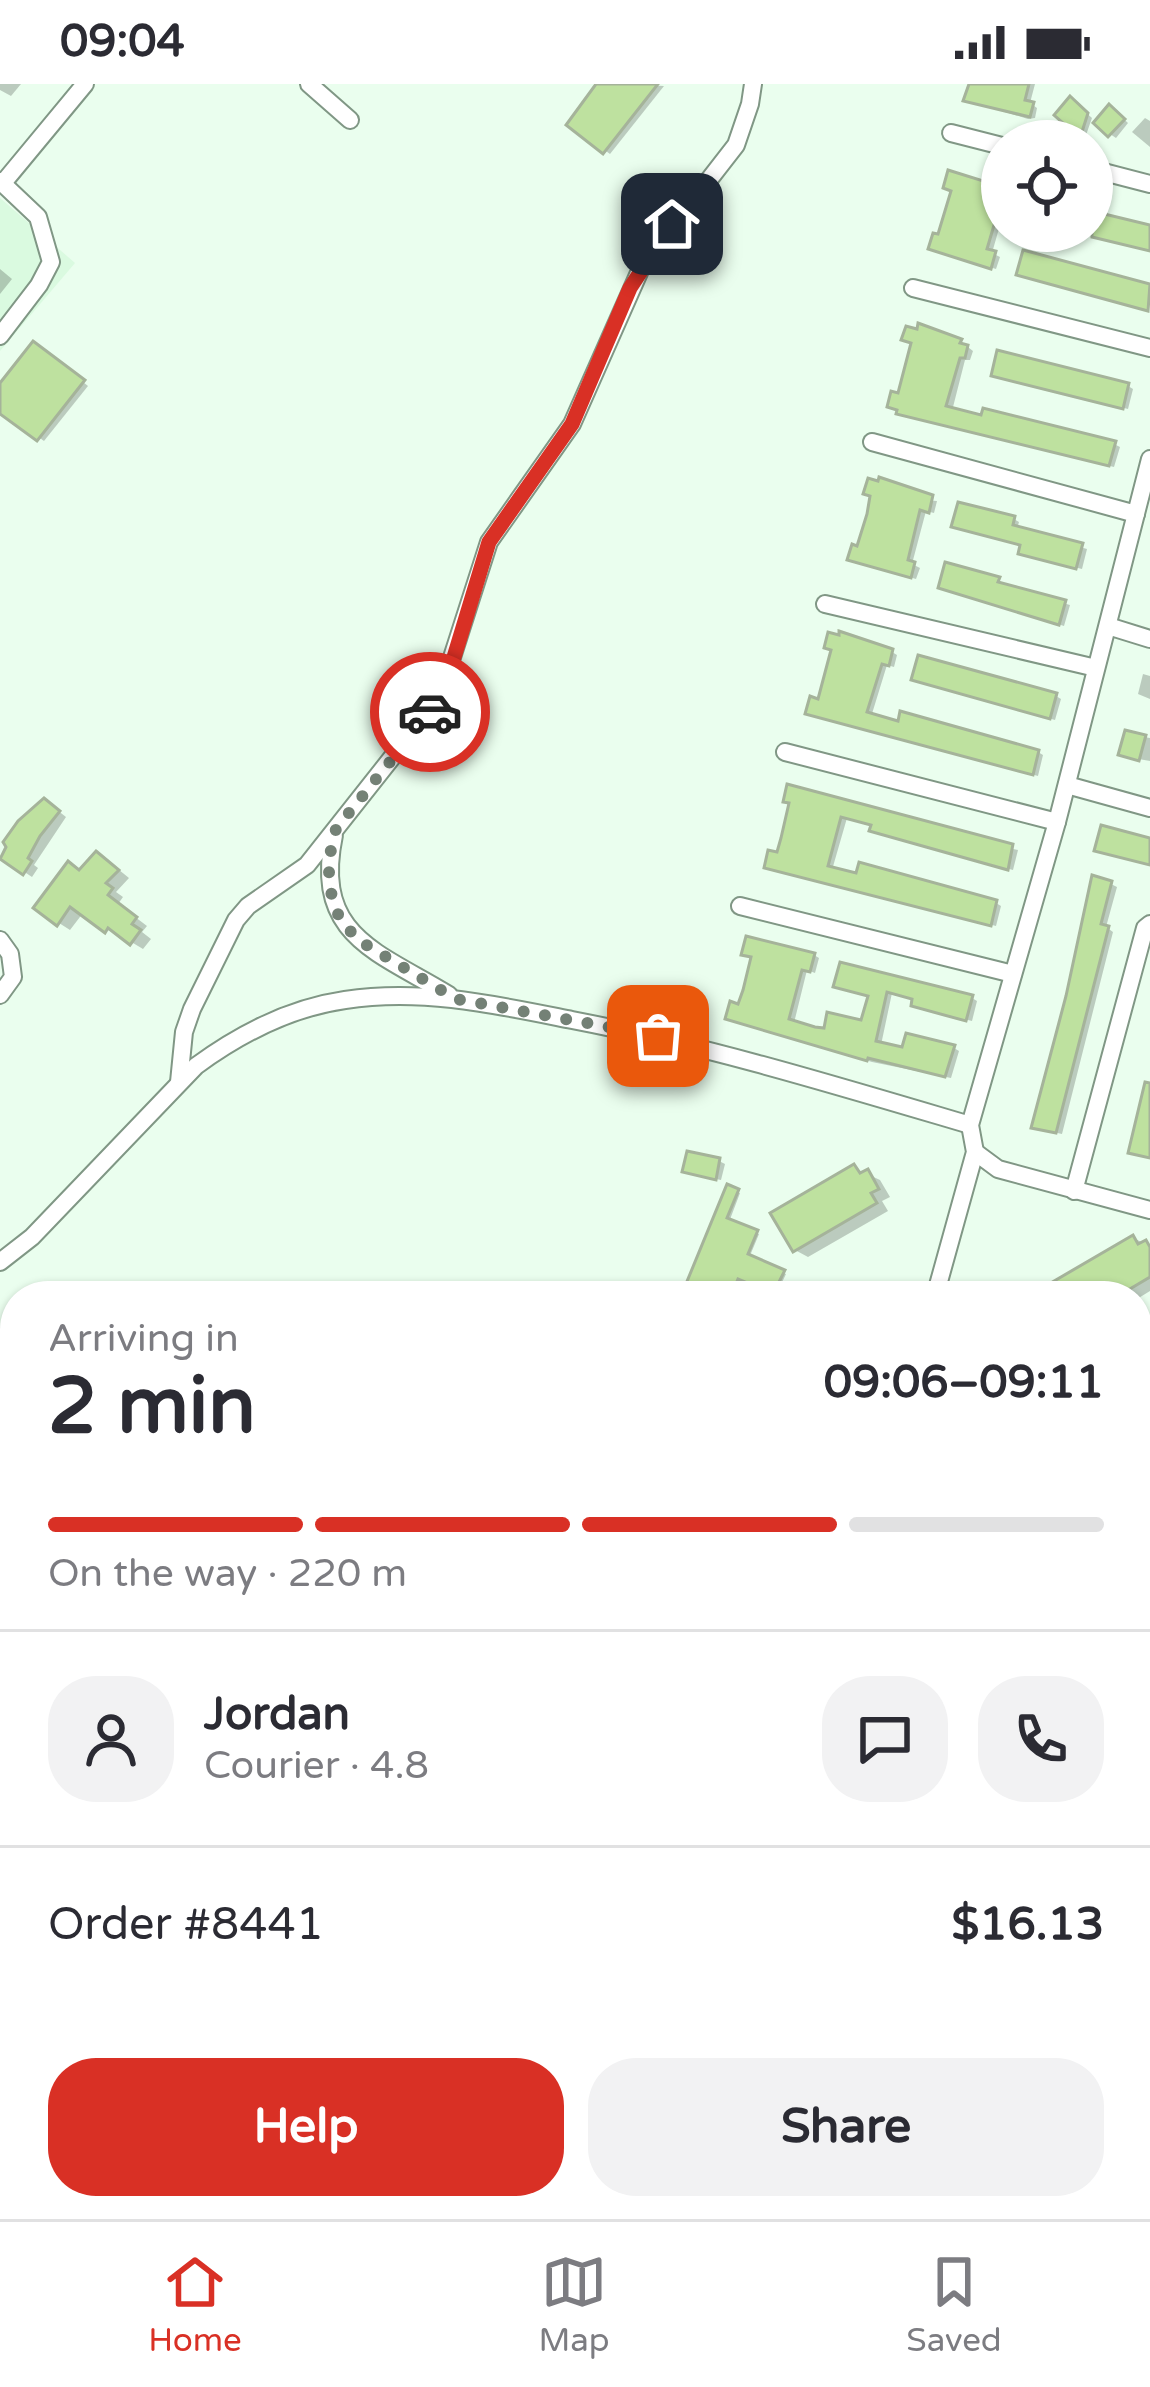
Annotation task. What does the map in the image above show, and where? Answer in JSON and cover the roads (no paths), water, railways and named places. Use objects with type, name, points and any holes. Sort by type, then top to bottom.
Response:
[{"type":"street","points":[[0,336],[39,285],[50,262],[38,217],[2,182],[85,84]]},
{"type":"street","points":[[309,84],[350,120]]},
{"type":"street","points":[[178,1082],[192,1009],[236,920],[248,906],[307,865],[439,698],[489,542],[572,424],[642,266],[736,145],[752,84]]},
{"type":"street","points":[[951,134],[981,141]]},
{"type":"street","points":[[1113,175],[1150,184]]},
{"type":"street","points":[[913,288],[1150,348]]},
{"type":"street","points":[[872,442],[1136,514]]},
{"type":"street","points":[[939,1281],[975,1152],[970,1125],[1057,822],[1150,459]]},
{"type":"street","points":[[824,604],[1096,668]]},
{"type":"street","points":[[1108,626],[1150,639]]},
{"type":"street","points":[[785,752],[1057,822]]},
{"type":"street","points":[[1066,785],[1150,808]]},
{"type":"street","points":[[336,829],[328,863],[332,899],[340,919],[358,940],[456,999]]},
{"type":"street","points":[[740,906],[1012,974]]},
{"type":"street","points":[[1074,1191],[1144,928],[1150,924]]},
{"type":"street","points":[[0,940],[10,954],[13,977],[0,995]]},
{"type":"street","points":[[0,1262],[32,1237],[178,1082],[224,1046],[293,1012],[373,997],[456,999],[618,1026],[970,1125]]},
{"type":"street","points":[[975,1152],[998,1169],[1150,1210]]}]
